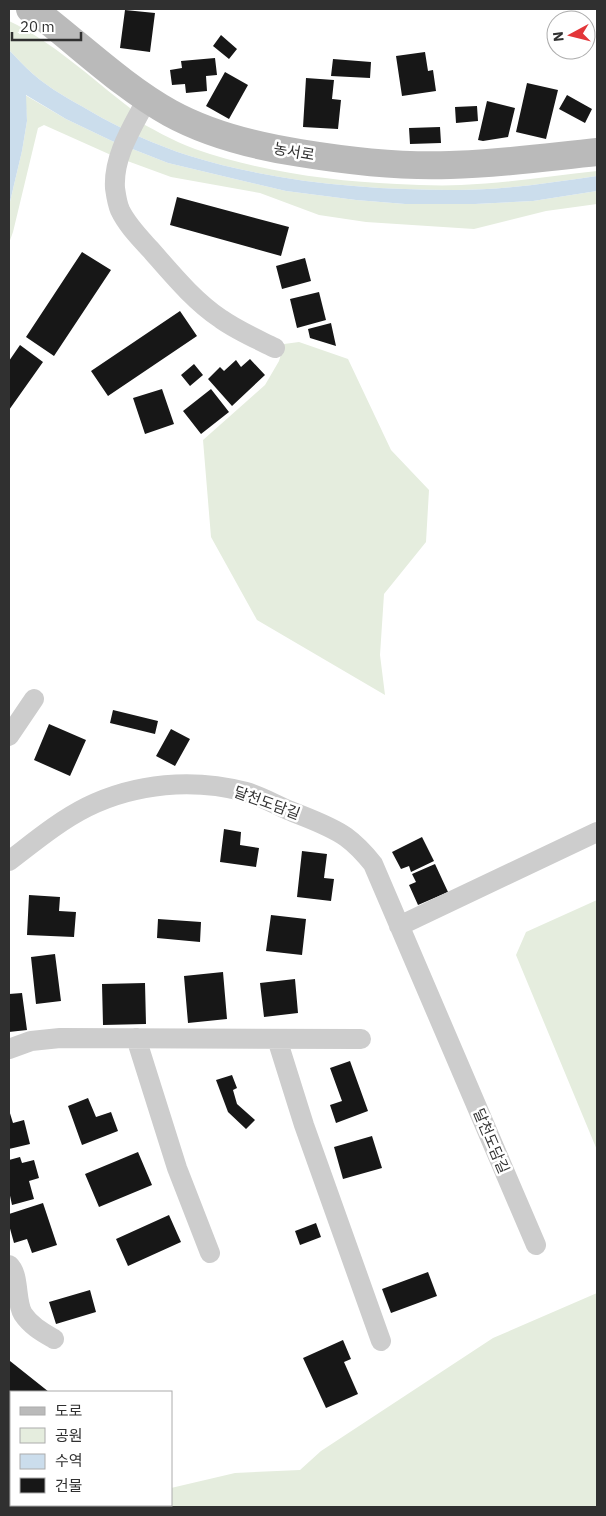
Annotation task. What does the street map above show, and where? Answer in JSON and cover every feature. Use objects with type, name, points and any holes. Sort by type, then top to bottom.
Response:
[{"type":"street","name":"농서로","points":[[30,9],[43,17],[122,80],[142,108],[170,113],[208,132],[271,148],[332,158],[398,165],[449,166],[597,152]]},
{"type":"street","points":[[142,108],[119,158],[116,171],[117,199],[120,210],[138,235],[196,299],[214,314],[245,334],[275,348]]},
{"type":"street","points":[[9,736],[34,699]]},
{"type":"street","name":"달천도담길","points":[[9,861],[53,828],[86,807],[119,794],[153,786],[181,784],[212,785],[248,793],[346,837],[373,864],[536,1245]]},
{"type":"street","points":[[399,926],[597,832]]},
{"type":"street","points":[[136,1038],[177,1168],[210,1253]]},
{"type":"street","points":[[9,1049],[31,1041],[46,1039],[361,1039]]},
{"type":"street","points":[[278,1039],[304,1125],[381,1341]]},
{"type":"street","points":[[9,1265],[14,1272],[22,1312],[32,1326],[54,1339]]},
{"type":"green space","points":[[9,21],[41,39],[86,73],[130,108],[132,112],[130,117],[187,146],[219,157],[294,174],[371,183],[453,185],[495,183],[597,171],[597,176],[544,184],[490,189],[422,190],[321,183],[222,165],[177,152],[138,136],[102,118],[53,89],[33,74],[9,50]]},
{"type":"green space","points":[[25,95],[66,119],[112,141],[168,163],[286,191],[405,204],[475,204],[533,201],[597,191],[597,204],[546,211],[474,229],[366,222],[319,215],[260,193],[171,177],[111,155],[44,125],[38,128],[9,243],[9,206],[27,121]]},
{"type":"green space","points":[[299,342],[348,359],[391,450],[429,490],[426,542],[384,594],[380,655],[385,695],[257,620],[211,537],[203,440],[265,385],[279,361],[284,344]]},
{"type":"green space","points":[[597,900],[597,1150],[516,955],[526,932]]},
{"type":"green space","points":[[597,1293],[597,1507],[107,1507],[172,1506],[172,1488],[235,1473],[300,1470],[321,1451],[493,1338]]},
{"type":"water","points":[[9,50],[46,85],[102,118],[164,147],[222,165],[321,183],[422,190],[490,189],[544,184],[597,176],[597,191],[533,201],[475,204],[405,204],[286,191],[168,163],[112,141],[66,119],[26,95],[27,121],[9,206]]},
{"type":"building","points":[[125,10],[155,13],[150,52],[120,48]]},
{"type":"building","points":[[221,35],[237,49],[229,59],[213,46]]},
{"type":"building","points":[[425,52],[428,71],[433,70],[436,91],[402,96],[396,56]]},
{"type":"building","points":[[215,58],[217,75],[206,76],[207,91],[186,93],[185,84],[172,85],[170,70],[182,68],[181,61]]},
{"type":"building","points":[[333,59],[371,62],[370,78],[331,76]]},
{"type":"building","points":[[225,72],[248,85],[229,119],[206,106]]},
{"type":"building","points":[[306,78],[334,80],[332,99],[341,100],[338,129],[303,127]]},
{"type":"building","points":[[527,83],[558,90],[546,139],[516,132]]},
{"type":"building","points":[[567,95],[592,109],[585,123],[559,109]]},
{"type":"building","points":[[487,101],[515,108],[508,137],[478,140]]},
{"type":"building","points":[[477,106],[478,121],[456,123],[455,107]]},
{"type":"building","points":[[440,127],[441,143],[410,144],[409,128]]},
{"type":"building","points":[[177,197],[289,227],[281,256],[170,225]]},
{"type":"building","points":[[82,252],[111,270],[54,356],[26,337]]},
{"type":"building","points":[[305,258],[311,281],[282,289],[276,266]]},
{"type":"building","points":[[319,292],[326,320],[297,328],[290,299]]},
{"type":"building","points":[[180,311],[197,336],[108,396],[91,371]]},
{"type":"building","points":[[331,323],[336,346],[310,338],[308,329]]},
{"type":"building","points":[[20,345],[43,362],[9,410],[9,361]]},
{"type":"building","points":[[250,359],[265,375],[232,406],[208,379],[220,367],[224,371],[236,360],[241,367]]},
{"type":"building","points":[[194,364],[203,375],[190,386],[181,375]]},
{"type":"building","points":[[162,389],[174,424],[145,434],[133,398]]},
{"type":"building","points":[[211,389],[229,412],[201,434],[183,411]]},
{"type":"building","points":[[113,710],[158,721],[155,734],[110,723]]},
{"type":"building","points":[[49,724],[86,740],[70,776],[34,760]]},
{"type":"building","points":[[171,729],[190,739],[175,766],[156,756]]},
{"type":"building","points":[[224,829],[241,832],[240,845],[259,848],[256,867],[220,862]]},
{"type":"building","points":[[422,837],[434,861],[411,872],[409,866],[401,869],[392,852]]},
{"type":"building","points":[[302,851],[327,854],[324,878],[334,879],[331,901],[297,897]]},
{"type":"building","points":[[435,864],[448,892],[418,905],[409,885],[416,882],[412,874]]},
{"type":"building","points":[[29,895],[60,897],[59,911],[76,912],[74,937],[27,935]]},
{"type":"building","points":[[271,915],[306,919],[302,955],[266,951]]},
{"type":"building","points":[[158,919],[201,922],[200,942],[157,938]]},
{"type":"building","points":[[55,954],[61,1001],[36,1004],[31,957]]},
{"type":"building","points":[[223,972],[227,1019],[188,1023],[184,976]]},
{"type":"building","points":[[295,979],[298,1013],[264,1017],[260,983]]},
{"type":"building","points":[[145,983],[146,1024],[103,1025],[102,984]]},
{"type":"building","points":[[22,993],[27,1030],[9,1032],[9,994]]},
{"type":"building","points":[[350,1061],[368,1111],[336,1123],[330,1105],[342,1101],[330,1068]]},
{"type":"building","points":[[232,1075],[237,1088],[233,1090],[237,1104],[255,1120],[246,1129],[228,1112],[216,1080]]},
{"type":"building","points":[[88,1098],[96,1117],[111,1112],[118,1131],[82,1145],[68,1106]]},
{"type":"building","points":[[9,1110],[13,1123],[24,1120],[30,1144],[9,1149]]},
{"type":"building","points":[[372,1136],[382,1168],[343,1179],[334,1147]]},
{"type":"building","points":[[138,1152],[152,1185],[99,1207],[85,1174]]},
{"type":"building","points":[[20,1157],[22,1163],[34,1160],[39,1178],[29,1181],[34,1199],[12,1205],[9,1191],[9,1160]]},
{"type":"building","points":[[43,1203],[57,1245],[32,1253],[27,1239],[14,1243],[9,1225],[9,1214]]},
{"type":"building","points":[[169,1215],[181,1242],[128,1266],[116,1239]]},
{"type":"building","points":[[316,1223],[321,1237],[300,1245],[295,1231]]},
{"type":"building","points":[[428,1272],[437,1296],[391,1313],[382,1289]]},
{"type":"building","points":[[90,1290],[96,1312],[56,1324],[49,1302]]},
{"type":"building","points":[[343,1340],[351,1359],[344,1362],[358,1394],[326,1408],[303,1358]]},
{"type":"building","points":[[10,1361],[48,1391],[10,1391],[10,1394],[9,1363]]}]
